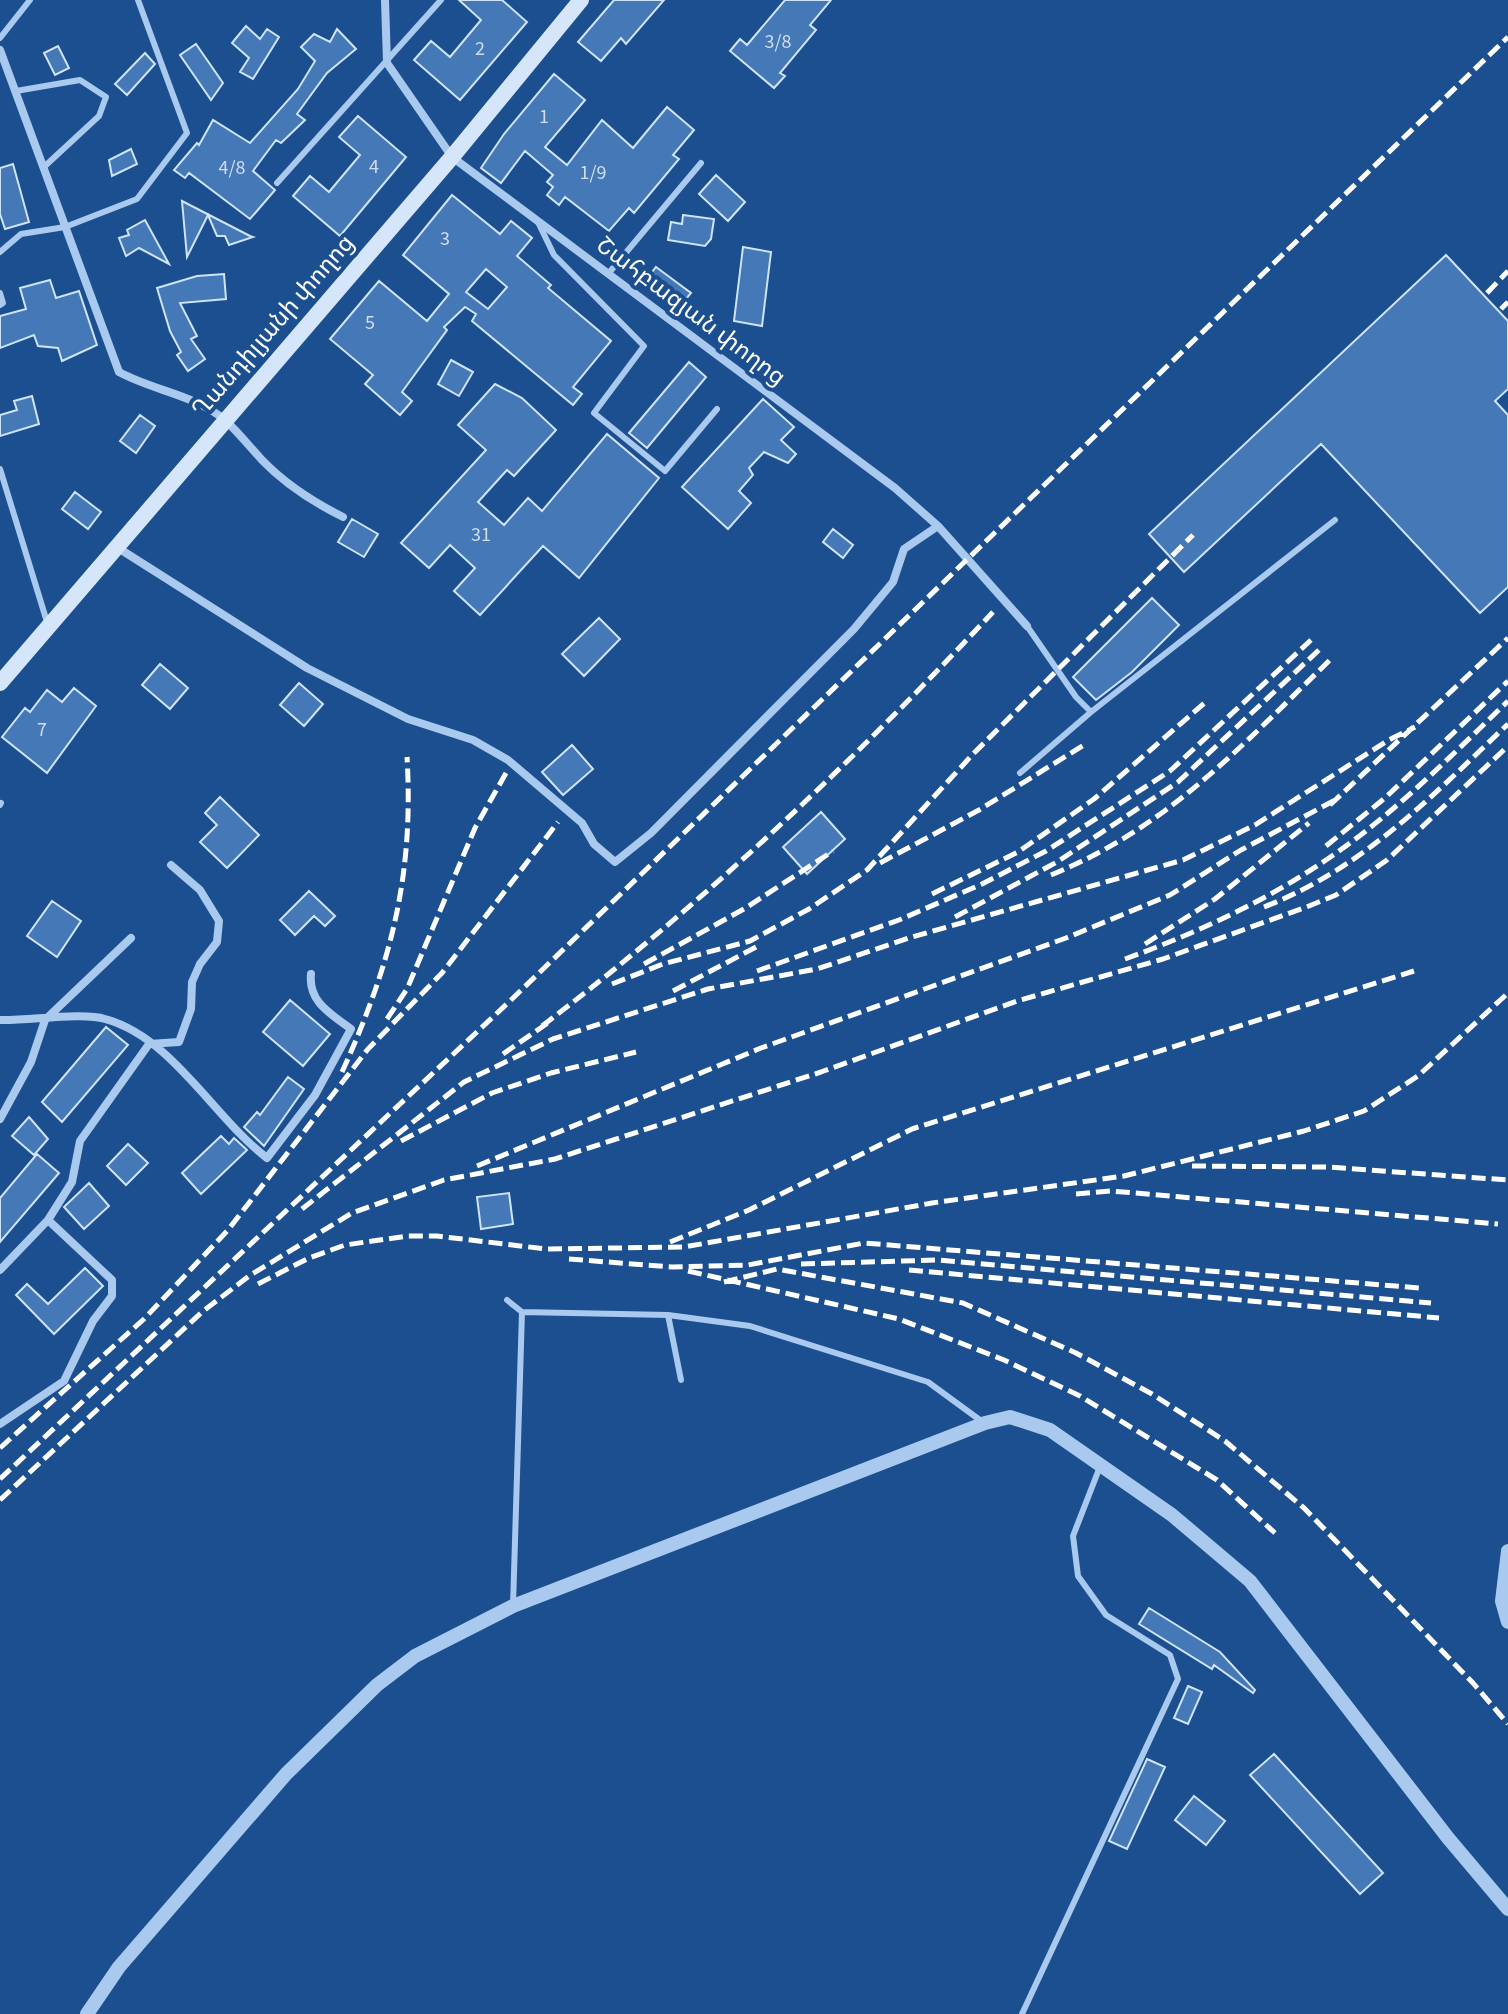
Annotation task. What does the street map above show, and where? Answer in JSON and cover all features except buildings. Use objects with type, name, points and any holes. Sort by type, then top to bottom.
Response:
[{"type":"main road","name":"Ղանդիլյանի փողոց","points":[[0,683],[452,157],[581,0]]},
{"type":"street","points":[[385,0],[387,63]]},
{"type":"street","points":[[0,50],[119,372],[140,383],[186,396],[224,420],[265,464],[323,507],[343,517]]},
{"type":"street","name":"Շահբազյան փողոց","points":[[387,63],[452,157],[895,488],[938,526],[1027,626]]},
{"type":"street","points":[[115,546],[307,668],[408,719],[473,740],[508,760],[582,823],[594,844],[615,862],[651,833],[854,629],[893,582],[904,549],[938,526]]},
{"type":"street","points":[[149,1044],[179,1042],[191,1009],[192,982],[200,964],[217,942],[219,921],[200,890],[171,865]]},
{"type":"street","points":[[0,1119],[31,1062],[45,1020],[131,938]]},
{"type":"street","points":[[0,1020],[102,1017],[131,1029],[180,1070],[267,1158],[315,1095],[351,1029],[318,1004],[310,986],[311,974]]},
{"type":"street","points":[[0,1270],[48,1220],[72,1182],[80,1141],[149,1044]]},
{"type":"street","points":[[0,1424],[64,1381],[93,1321],[112,1296],[112,1280],[48,1220]]},
{"type":"street","points":[[87,2014],[119,1967],[286,1774],[377,1685],[440,1642],[513,1606],[985,1423],[1010,1417],[1050,1430],[1101,1464],[1172,1515],[1250,1581],[1448,1838],[1508,1909]]},
{"type":"street","points":[[1508,1551],[1502,1601],[1508,1622]]},
{"type":"lane","points":[[0,38],[30,0]]},
{"type":"lane","points":[[0,252],[21,234],[65,227],[137,199],[187,133],[138,0]]},
{"type":"lane","points":[[277,183],[441,0]]},
{"type":"lane","points":[[16,91],[80,80],[106,97],[99,116],[45,166]]},
{"type":"lane","points":[[608,274],[701,163]]},
{"type":"lane","points":[[538,222],[554,255],[644,346],[594,413],[665,471],[717,409]]},
{"type":"lane","points":[[0,293],[0,305]]},
{"type":"lane","points":[[0,469],[48,625]]},
{"type":"lane","points":[[1020,773],[1091,712],[1335,520]]},
{"type":"lane","points":[[1027,626],[1076,697],[1091,712]]},
{"type":"lane","points":[[507,1300],[522,1312],[668,1315],[750,1326],[928,1382],[985,1423]]},
{"type":"lane","points":[[513,1606],[522,1312]]},
{"type":"lane","points":[[668,1315],[681,1380]]},
{"type":"lane","points":[[1022,2014],[1178,1679],[1170,1655],[1106,1615],[1078,1576],[1073,1536],[1101,1464]]},
{"type":"railway","points":[[0,1479],[511,1000],[1508,37]]},
{"type":"railway","points":[[1487,293],[1508,271]]},
{"type":"railway","points":[[1501,309],[1508,302]]},
{"type":"railway","points":[[612,984],[663,964],[750,941],[809,909],[867,870],[973,754],[1193,535]]},
{"type":"railway","points":[[542,1026],[661,930],[776,829],[887,722],[993,612]]},
{"type":"railway","points":[[1330,805],[1508,638]]},
{"type":"railway","points":[[757,971],[899,920],[982,884],[1046,851],[1170,771],[1311,640]]},
{"type":"railway","points":[[955,917],[1057,862],[1178,782],[1320,649]]},
{"type":"railway","points":[[1051,875],[1093,856],[1168,809],[1234,753],[1331,659]]},
{"type":"railway","points":[[1326,846],[1385,798],[1508,681]]},
{"type":"railway","points":[[932,894],[1018,852],[1094,799],[1208,700]]},
{"type":"railway","points":[[1125,959],[1227,916],[1323,862],[1396,806],[1508,701]]},
{"type":"railway","points":[[1264,907],[1300,891],[1365,851],[1424,803],[1508,724]]},
{"type":"railway","points":[[302,1209],[464,1082],[553,1039],[708,989],[817,969],[912,937],[1183,860],[1255,825],[1387,741],[1415,727]]},
{"type":"railway","points":[[880,863],[979,810],[1084,745]]},
{"type":"railway","points":[[0,1500],[202,1312],[249,1276],[352,1213],[444,1180],[555,1159],[821,1072],[1017,1001],[1163,959],[1309,906],[1336,895],[1387,860],[1508,746]]},
{"type":"railway","points":[[342,1072],[374,994],[396,919],[407,841],[407,757]]},
{"type":"railway","points":[[387,1019],[407,989],[475,828],[506,773]]},
{"type":"railway","points":[[477,1166],[761,1048],[1066,938],[1170,895],[1241,850],[1339,798]]},
{"type":"railway","points":[[0,1448],[144,1319],[228,1230],[368,1049],[442,973],[558,822]]},
{"type":"railway","points":[[1145,944],[1215,899],[1309,823]]},
{"type":"railway","points":[[644,964],[744,909],[833,851]]},
{"type":"railway","points":[[673,991],[758,946]]},
{"type":"railway","points":[[670,1242],[749,1210],[912,1129],[1414,971]]},
{"type":"railway","points":[[258,1284],[309,1258],[345,1245],[408,1236],[437,1236],[546,1249],[684,1247],[932,1203],[1124,1176],[1304,1131],[1364,1111],[1418,1076],[1508,993]]},
{"type":"railway","points":[[503,1054],[552,1020]]},
{"type":"railway","points":[[401,1141],[492,1093],[551,1073],[636,1052]]},
{"type":"railway","points":[[1192,1166],[1327,1167],[1508,1180]]},
{"type":"railway","points":[[1076,1194],[1111,1191],[1498,1224]]},
{"type":"railway","points":[[569,1259],[672,1267],[748,1265],[864,1243],[1420,1288]]},
{"type":"railway","points":[[801,1264],[937,1260],[1431,1303]]},
{"type":"railway","points":[[724,1282],[777,1269],[963,1303],[1076,1353],[1152,1394],[1225,1441],[1304,1508],[1473,1683],[1508,1724]]},
{"type":"railway","points":[[909,1270],[1439,1318]]},
{"type":"railway","points":[[688,1271],[899,1319],[1004,1360],[1080,1396],[1217,1480],[1275,1533]]}]
